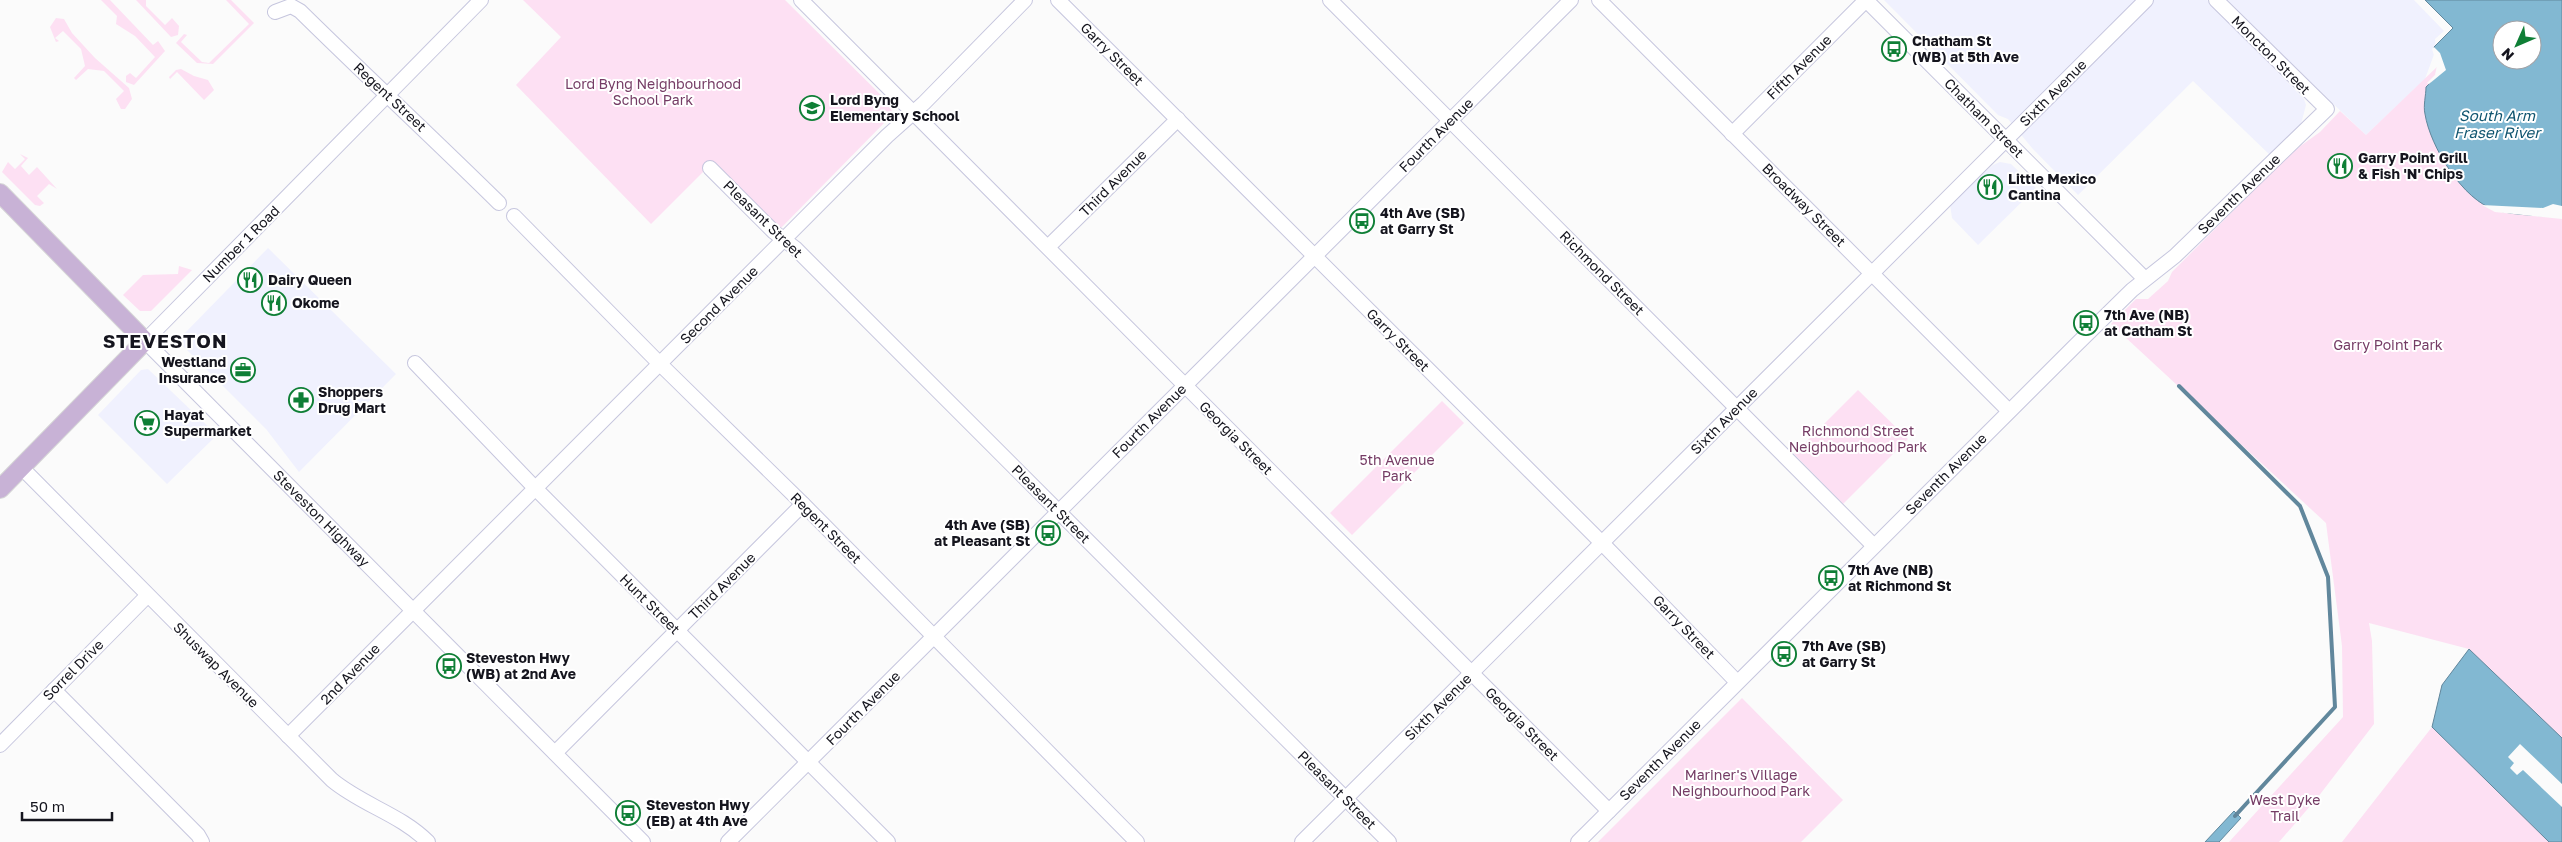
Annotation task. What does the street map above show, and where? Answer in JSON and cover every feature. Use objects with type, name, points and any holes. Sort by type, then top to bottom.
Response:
[{"type":"main road","name":"Steveston Highway","points":[[0,194],[145,341]]},
{"type":"main road","name":"Number 1 Road","points":[[0,489],[145,341]]},
{"type":"street","name":"Number 1 Road","points":[[145,341],[481,0]]},
{"type":"street","name":"Georgia Street","points":[[801,0],[1609,811]]},
{"type":"street","name":"Second Avenue","points":[[412,611],[1026,0]]},
{"type":"street","name":"Garry Street","points":[[1058,0],[1602,543],[1738,682]]},
{"type":"street","name":"Richmond Street","points":[[1330,0],[1874,546]]},
{"type":"street","name":"Fourth Avenue","points":[[728,842],[1571,0]]},
{"type":"street","name":"Broadway Street","points":[[1599,0],[2009,411]]},
{"type":"street","name":"Fifth Avenue","points":[[1732,134],[1866,0]]},
{"type":"street","name":"Chatham Street","points":[[1866,0],[2145,279]]},
{"type":"street","name":"Sixth Avenue","points":[[1302,842],[2146,0]]},
{"type":"street","name":"Moncton Street","points":[[2216,0],[2324,112]]},
{"type":"street","name":"Regent Street","points":[[275,12],[291,6],[300,11],[499,204]]},
{"type":"street","name":"Seventh Avenue","points":[[1578,842],[2009,411],[2145,279],[2175,256],[2324,112]]},
{"type":"street","name":"Third Avenue","points":[[1048,247],[1178,120]]},
{"type":"street","name":"Pleasant Street","points":[[710,168],[1059,511],[1389,842]]},
{"type":"street","name":"Regent Street","points":[[514,216],[660,364],[803,504],[1137,842]]},
{"type":"street","name":"Steveston Highway","points":[[145,341],[643,842]]},
{"type":"street","name":"Hunt Street","points":[[415,363],[536,489],[888,842]]},
{"type":"street","name":"Shuswap Avenue","points":[[21,468],[343,790],[367,805],[402,821],[428,842]]},
{"type":"street","name":"Third Avenue","points":[[554,754],[803,504]]},
{"type":"street","name":"Sorrel Drive","points":[[0,745],[147,596]]},
{"type":"street","name":"2nd Avenue","points":[[288,736],[412,611]]},
{"type":"street","points":[[54,690],[198,835],[202,842]]},
{"type":"shaded area","points":[[1884,0],[2207,0],[2304,99],[2306,105],[2301,124],[2271,156],[2193,81],[2078,195],[2032,148],[2008,119],[1998,115]]},
{"type":"shaded area","points":[[2224,0],[2414,0],[2444,31],[2435,39],[2436,49],[2425,79],[2366,135]]},
{"type":"shaded area","points":[[2000,162],[2011,164],[2036,188],[1978,245],[1952,218],[1950,204],[1993,165]]},
{"type":"shaded area","points":[[268,248],[396,374],[299,472],[266,429],[183,346],[183,335]]},
{"type":"shaded area","points":[[148,369],[217,435],[167,484],[98,415],[141,370]]},
{"type":"green space","points":[[101,0],[110,0],[153,45],[158,41],[165,51],[134,85],[126,82],[126,76],[130,73],[136,78],[155,57],[135,36],[116,24],[117,16]]},
{"type":"green space","points":[[136,0],[146,0],[146,6],[165,25],[172,18],[179,26],[178,35],[171,37]]},
{"type":"green space","points":[[226,0],[231,0],[254,23],[213,64],[197,63],[176,43],[184,34],[187,35],[181,42],[202,62],[209,63],[249,24]]},
{"type":"green space","name":"Lord Byng Neighbourhood School Park","points":[[523,0],[785,0],[890,104],[892,112],[889,118],[778,231],[711,164],[651,224],[516,85],[561,37]]},
{"type":"green space","points":[[56,18],[64,19],[72,33],[95,58],[129,88],[132,99],[125,109],[121,109],[116,99],[124,91],[104,71],[88,69],[76,80],[74,78],[85,66],[81,49],[63,31],[55,38],[59,41],[56,42],[50,27]]},
{"type":"green space","name":"Garry Point Park","points":[[2439,65],[2437,77],[2426,87],[2476,198],[2496,210],[2562,217],[2562,842],[2342,842],[2432,727],[2442,685],[2469,649],[2369,623],[2372,641],[2374,724],[2318,797],[2279,842],[2229,842],[2343,717],[2342,646],[2326,523],[2111,324],[2136,299],[2148,299],[2168,281],[2172,272],[2292,152],[2320,132],[2340,111],[2366,135]]},
{"type":"green space","points":[[181,69],[194,76],[208,80],[214,90],[204,100],[177,72],[170,79],[169,77],[176,70]]},
{"type":"green space","points":[[20,154],[28,158],[21,166],[29,175],[37,167],[57,189],[49,184],[37,196],[44,203],[40,206],[35,205],[2,172],[8,162],[15,169],[25,159]]},
{"type":"green space","points":[[179,266],[192,270],[151,311],[140,311],[123,295],[143,275],[178,274]]},
{"type":"green space","name":"Richmond Street Neighbourhood Park","points":[[1858,390],[1908,439],[1843,504],[1794,454]]},
{"type":"green space","name":"5th Avenue Park","points":[[1442,401],[1464,423],[1352,535],[1330,513]]},
{"type":"green space","name":"Mariner's Village Neighbourhood Park","points":[[1742,698],[1843,800],[1801,842],[1598,842]]},
{"type":"water","name":"South Arm Fraser River","points":[[2425,0],[2562,0],[2562,217],[2496,210],[2484,205],[2472,196],[2450,171],[2434,141],[2425,114],[2426,87],[2435,77],[2438,69],[2438,60],[2434,47],[2453,28]]},
{"type":"water","points":[[2469,649],[2562,738],[2562,842],[2549,842],[2432,727],[2442,685]]},
{"type":"water","points":[[2234,811],[2241,818],[2219,842],[2205,842]]},
{"type":"pier","points":[[2434,47],[2440,53],[2446,70],[2429,84],[2427,83],[2435,75],[2437,65],[2432,49]]},
{"type":"pier","points":[[2553,204],[2562,206],[2562,219],[2495,212],[2482,205],[2543,208]]},
{"type":"pier","points":[[2520,744],[2562,784],[2562,807],[2523,770],[2517,775],[2510,768],[2514,763],[2508,757]]},
{"type":"waterway","points":[[2179,386],[2300,506],[2328,577],[2335,707],[2235,816]]},
{"type":"place","name":"Chatham St (WB) at 5th Ave","points":[[1894,49]]},
{"type":"place","name":"Lord Byng Elementary School","points":[[812,108]]},
{"type":"place","name":"Garry Point Grill & Fish 'N' Chips","points":[[2340,166]]},
{"type":"place","name":"Little Mexico Cantina","points":[[1990,187]]},
{"type":"place","name":"4th Ave (SB) at Garry St","points":[[1362,221]]},
{"type":"place","name":"Dairy Queen","points":[[250,280]]},
{"type":"place","name":"Okome","points":[[274,303]]},
{"type":"place","name":"7th Ave (NB) at Catham St","points":[[2086,323]]},
{"type":"place","name":"Westland Insurance","points":[[243,370]]},
{"type":"place","name":"Shoppers Drug Mart","points":[[301,400]]},
{"type":"place","name":"Hayat Supermarket","points":[[147,423]]},
{"type":"place","name":"4th Ave (SB) at Pleasant St","points":[[1048,533]]},
{"type":"place","name":"7th Ave (NB) at Richmond St","points":[[1831,578]]},
{"type":"place","name":"7th Ave (SB) at Garry St","points":[[1784,654]]},
{"type":"place","name":"Steveston Hwy (WB) at 2nd Ave","points":[[449,666]]},
{"type":"place","name":"Steveston Hwy (EB) at 4th Ave","points":[[628,813]]},
{"type":"district","name":"STEVESTON","points":[[165,341]]},
{"type":"park label","name":"West Dyke Trail","points":[[2285,808]]}]
